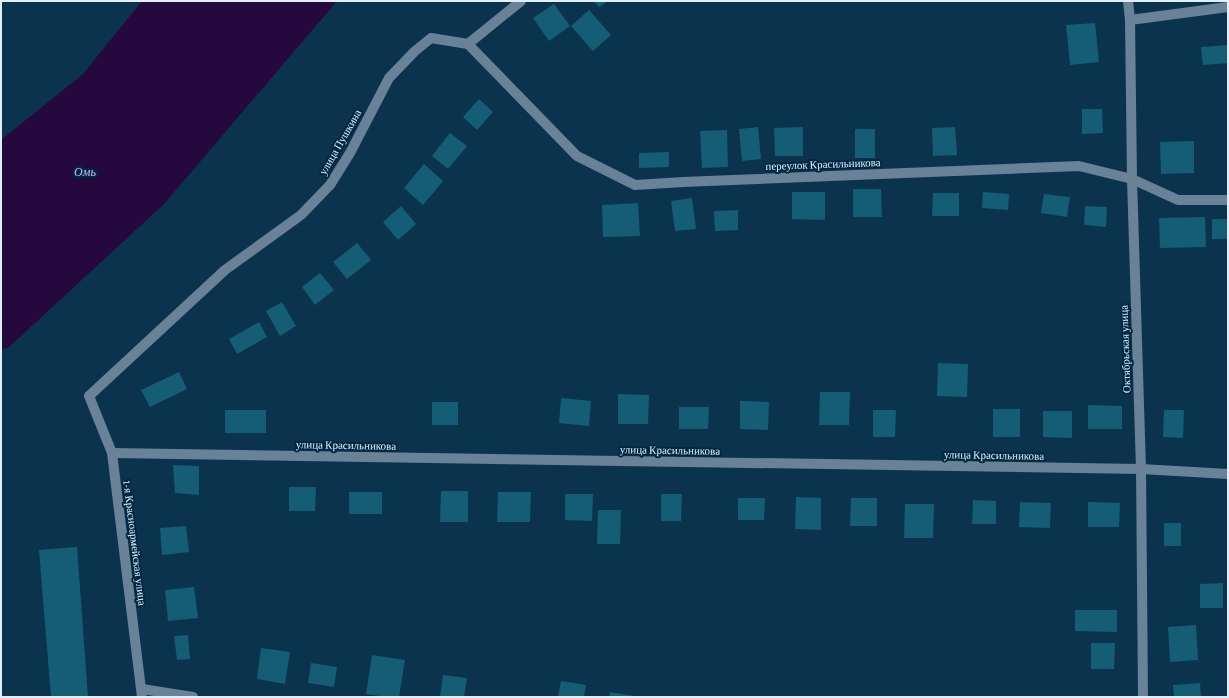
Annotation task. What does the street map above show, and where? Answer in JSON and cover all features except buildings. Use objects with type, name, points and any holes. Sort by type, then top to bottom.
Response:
[{"type":"street","points":[[468,44],[521,1]]},
{"type":"street","name":"Октябрьская улица","points":[[1128,1],[1130,20],[1132,179],[1141,469],[1143,697]]},
{"type":"street","points":[[1130,20],[1228,7]]},
{"type":"street","name":"улица Пушкина","points":[[89,396],[225,270],[301,215],[330,185],[350,153],[389,78],[414,52],[431,38],[468,44]]},
{"type":"street","name":"переулок Красильникова","points":[[468,44],[578,156],[635,185],[1080,166],[1132,179],[1178,200],[1228,200]]},
{"type":"street","name":"1-я Красноармейская улица","points":[[89,396],[112,453],[142,693]]},
{"type":"street","name":"улица Красильникова","points":[[112,453],[1141,469],[1228,474]]},
{"type":"street","points":[[142,693],[193,697]]},
{"type":"water","name":"Омь","points":[[142,1],[337,1],[164,204],[8,348],[1,349],[1,140],[83,74]]}]
